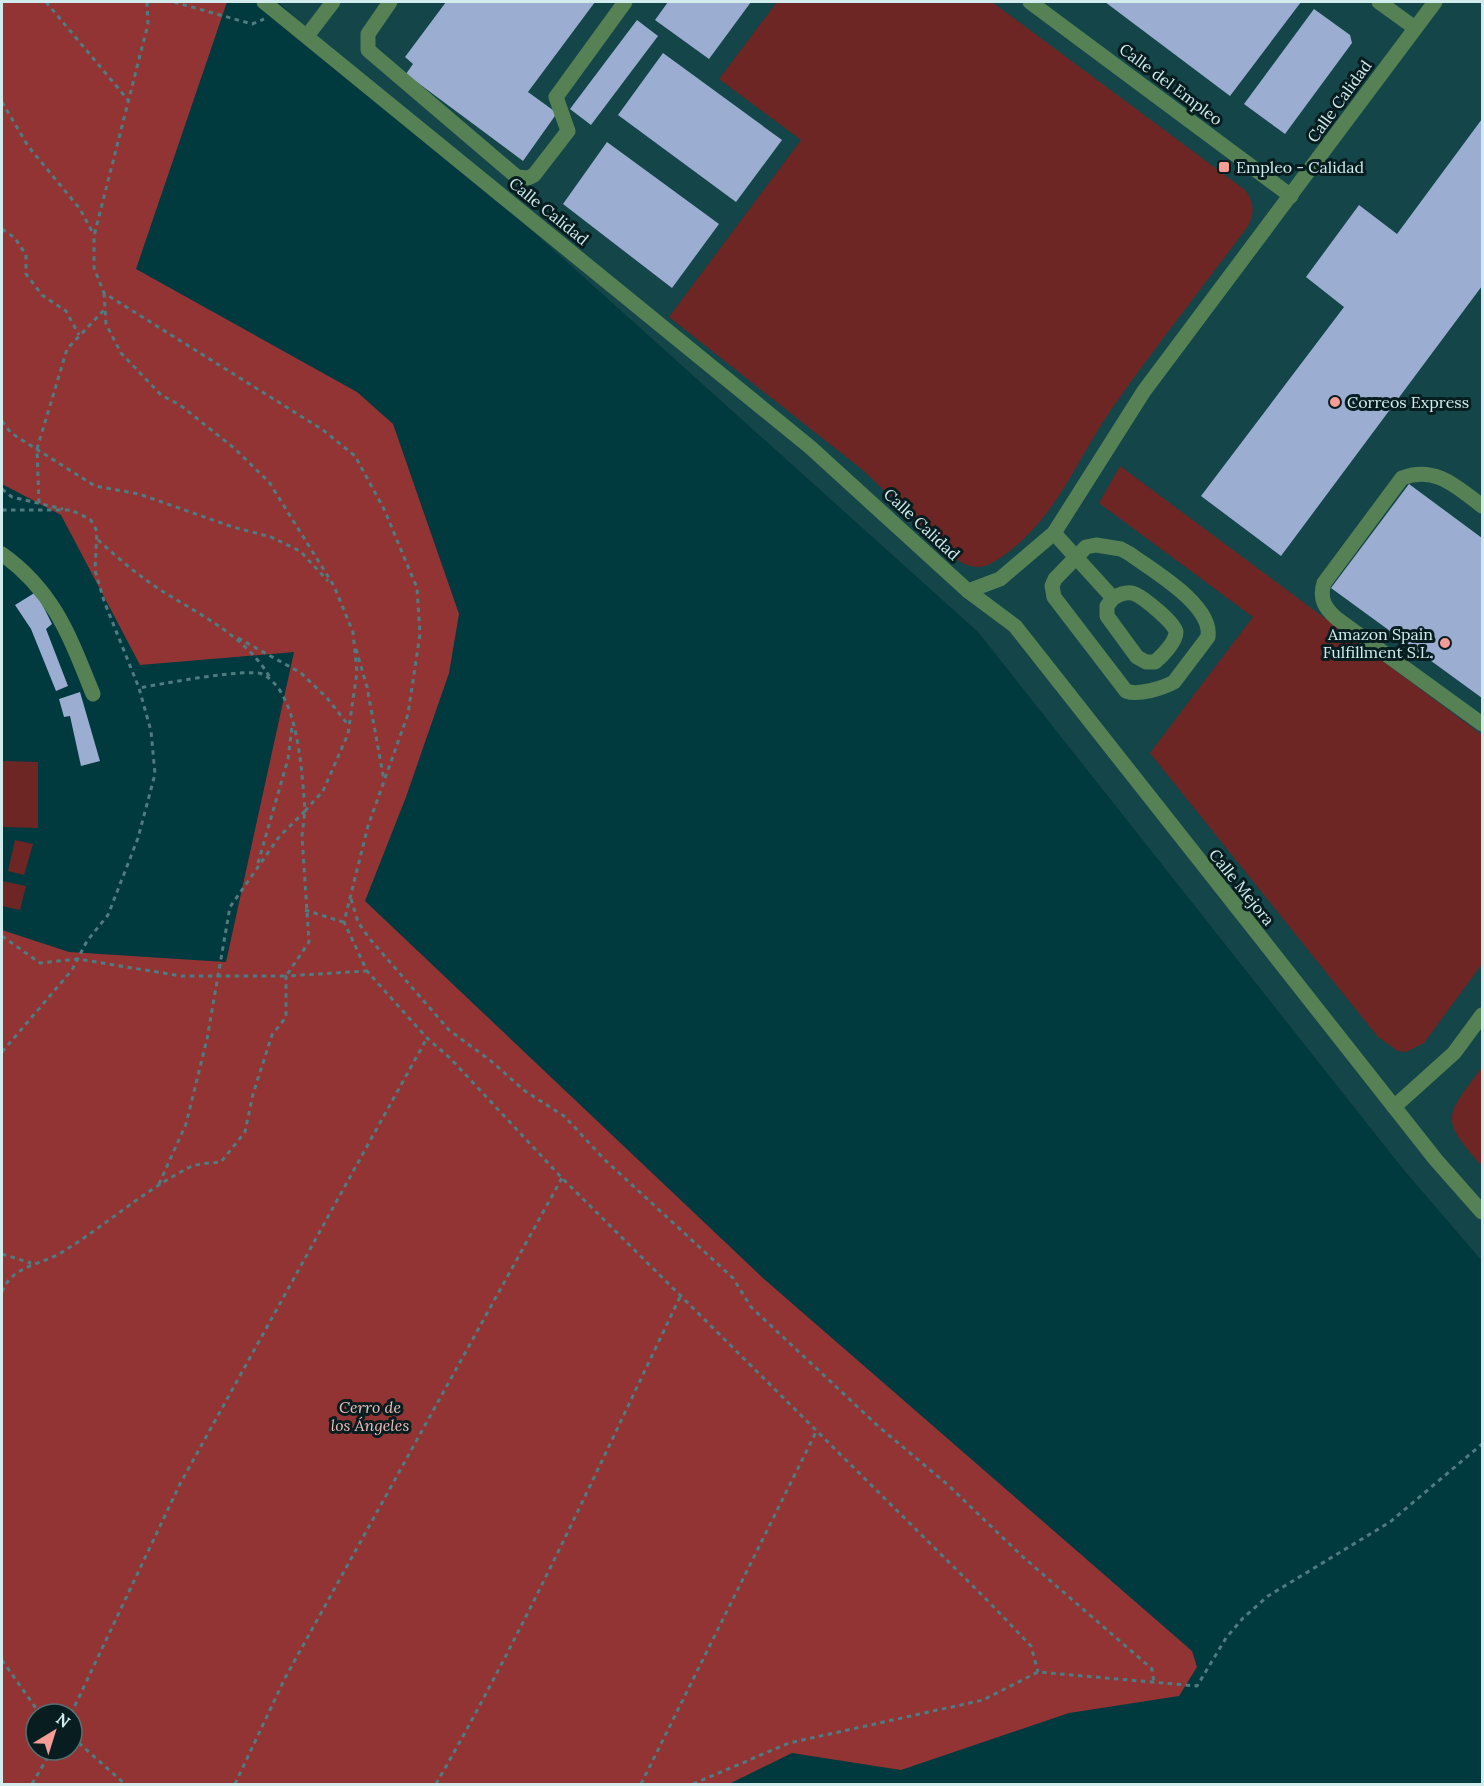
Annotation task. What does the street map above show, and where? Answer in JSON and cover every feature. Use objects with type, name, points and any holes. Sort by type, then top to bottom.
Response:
[{"type":"street","points":[[307,36],[333,2]]},
{"type":"street","points":[[390,2],[368,34],[368,50],[517,177],[528,178],[534,175],[568,131],[556,97],[624,2]]},
{"type":"street","name":"Calle del Empleo","points":[[1030,2],[1291,196]]},
{"type":"street","points":[[1379,2],[1415,28]]},
{"type":"street","name":"Calle Calidad","points":[[268,5],[810,447],[968,591],[1000,579],[1054,533],[1143,391],[1435,2]]},
{"type":"street","points":[[1482,506],[1446,479],[1425,473],[1402,478],[1324,584],[1322,594],[1327,610],[1336,618],[1482,724]]},
{"type":"street","points":[[1054,533],[1113,598]]},
{"type":"street","points":[[1096,544],[1120,549],[1199,607],[1209,629],[1208,637],[1174,682],[1132,694],[1126,691],[1054,597],[1055,579],[1076,557],[1086,547],[1096,544]]},
{"type":"street","points":[[2,554],[25,571],[45,594],[65,626],[93,694]]},
{"type":"street","name":"Calle Mejora","points":[[968,591],[1015,626],[1394,1107],[1482,1212]]},
{"type":"street","points":[[1120,594],[1135,594],[1173,624],[1176,632],[1174,639],[1155,662],[1146,662],[1137,657],[1107,616],[1107,606],[1113,598],[1120,594]]},
{"type":"street","points":[[1394,1107],[1454,1053],[1482,1015]]},
{"type":"path","points":[[45,2],[128,100]]},
{"type":"path","points":[[147,2],[148,24],[94,236],[94,268],[104,293],[106,324],[121,353],[144,379],[161,395],[180,405],[219,436],[269,482],[334,586],[353,638],[367,687],[384,781]]},
{"type":"path","points":[[174,2],[252,24],[260,23],[268,5]]},
{"type":"path","points":[[2,102],[28,146],[80,209],[94,236]]},
{"type":"path","points":[[2,229],[15,238],[26,255],[26,274],[31,281],[42,295],[66,311],[79,335]]},
{"type":"path","points":[[104,293],[323,430],[355,456],[384,509],[417,588],[420,634],[408,714],[368,826],[344,922],[367,971],[427,1038],[450,1058],[562,1178],[681,1294],[1031,1646],[1038,1672]]},
{"type":"path","points":[[39,503],[37,449],[67,348],[105,309]]},
{"type":"path","points":[[2,421],[11,433],[95,486],[139,494],[233,527],[271,537],[300,551],[334,586]]},
{"type":"path","points":[[2,489],[12,497],[71,510],[90,519],[97,531],[95,570],[104,601],[139,688],[151,731],[155,774],[138,838],[108,915],[87,941],[72,970],[2,1052]]},
{"type":"path","points":[[2,510],[71,510]]},
{"type":"path","points":[[97,539],[139,575],[229,633],[301,673],[327,698],[349,727]]},
{"type":"path","points":[[2,1292],[6,1281],[31,1263],[63,1252],[158,1186],[193,1165],[221,1162],[245,1132],[253,1094],[272,1035],[286,1017],[286,976],[309,942],[305,910],[302,836],[305,811],[293,723],[288,706],[264,666],[229,633]]},
{"type":"path","points":[[158,1186],[186,1124],[207,1039],[216,976],[230,907],[279,837],[323,791],[349,727],[357,672],[353,638]]},
{"type":"path","points":[[139,688],[249,670],[270,679],[277,688]]},
{"type":"path","points":[[258,865],[288,759],[293,723]]},
{"type":"path","points":[[350,898],[358,922],[369,938],[449,1030],[491,1061],[525,1091],[564,1116],[605,1160],[733,1278],[751,1307],[878,1426],[974,1509],[1023,1557],[1152,1669],[1154,1683]]},
{"type":"path","points":[[305,910],[344,922]]},
{"type":"path","points":[[2,936],[40,963],[78,959],[181,976],[286,976],[367,971]]},
{"type":"path","points":[[77,1702],[180,1484],[427,1038]]},
{"type":"path","points":[[234,1785],[285,1678],[562,1178]]},
{"type":"path","points":[[2,1254],[31,1263]]},
{"type":"path","points":[[436,1785],[466,1732],[562,1542],[681,1294]]},
{"type":"path","points":[[641,1785],[817,1430]]},
{"type":"path","points":[[693,1785],[789,1743],[983,1700],[1038,1672],[1197,1686],[1226,1638],[1243,1618],[1268,1596],[1390,1522],[1482,1444]]},
{"type":"path","points":[[2,1660],[32,1702]]},
{"type":"path","points":[[84,1748],[125,1785]]},
{"type":"path","points":[[32,1785],[45,1762]]},
{"type":"shaded area","points":[[278,2],[1482,2],[1482,1261],[1403,1169],[978,632]]},
{"type":"shaded area","points":[[777,2],[992,2],[1245,190],[1250,199],[1252,217],[1248,226],[1111,410],[1047,513],[1013,548],[992,563],[982,567],[972,566],[954,558],[864,471],[669,317],[801,140],[719,79]]},
{"type":"shaded area","points":[[1120,466],[1482,735],[1482,964],[1424,1043],[1406,1052],[1398,1051],[1378,1037],[1150,753],[1253,617],[1099,503]]},
{"type":"shaded area","points":[[2,761],[38,762],[38,828],[2,827]]},
{"type":"shaded area","points":[[15,840],[33,844],[24,875],[8,871]]},
{"type":"shaded area","points":[[2,881],[26,886],[20,910],[2,906]]},
{"type":"shaded area","points":[[1482,1067],[1482,1166],[1459,1137],[1453,1127],[1452,1117],[1460,1097]]},
{"type":"green space","name":"Cerro de los Ángeles","points":[[2,2],[227,2],[136,269],[357,392],[393,424],[459,614],[449,673],[406,797],[365,901],[764,1279],[1192,1651],[1197,1667],[1179,1696],[1069,1713],[901,1770],[792,1753],[729,1784],[2,1784],[2,930],[69,952],[226,962],[294,652],[140,665],[61,515],[2,484]]},
{"type":"building","points":[[446,2],[595,2],[528,92],[557,113],[523,161],[406,74],[413,64],[405,57]]},
{"type":"building","points":[[668,2],[751,2],[709,59],[655,20]]},
{"type":"building","points":[[1105,2],[1301,2],[1230,96]]},
{"type":"building","points":[[1314,9],[1350,35],[1352,43],[1285,134],[1244,104]]},
{"type":"building","points":[[637,20],[658,36],[591,125],[570,109]]},
{"type":"building","points":[[663,53],[782,140],[736,202],[618,115]]},
{"type":"building","name":"Correos Express","points":[[1482,119],[1482,286],[1281,556],[1201,496],[1344,307],[1306,277],[1359,205],[1397,234]]},
{"type":"building","points":[[607,142],[719,224],[672,288],[563,204]]},
{"type":"building","name":"Amazon Spain Fulfillment S.L.","points":[[1409,484],[1482,538],[1482,698],[1331,588]]},
{"type":"building","points":[[36,592],[52,624],[46,629],[68,686],[56,691],[31,629],[15,605]]},
{"type":"building","points":[[80,692],[100,761],[81,766],[70,716],[64,717],[59,699]]},
{"type":"place","name":"Empleo - Calidad","points":[[1224,167]]},
{"type":"place","name":"Correos Express","points":[[1335,402]]},
{"type":"place","name":"Amazon Spain Fulfillment S.L.","points":[[1445,643]]}]
